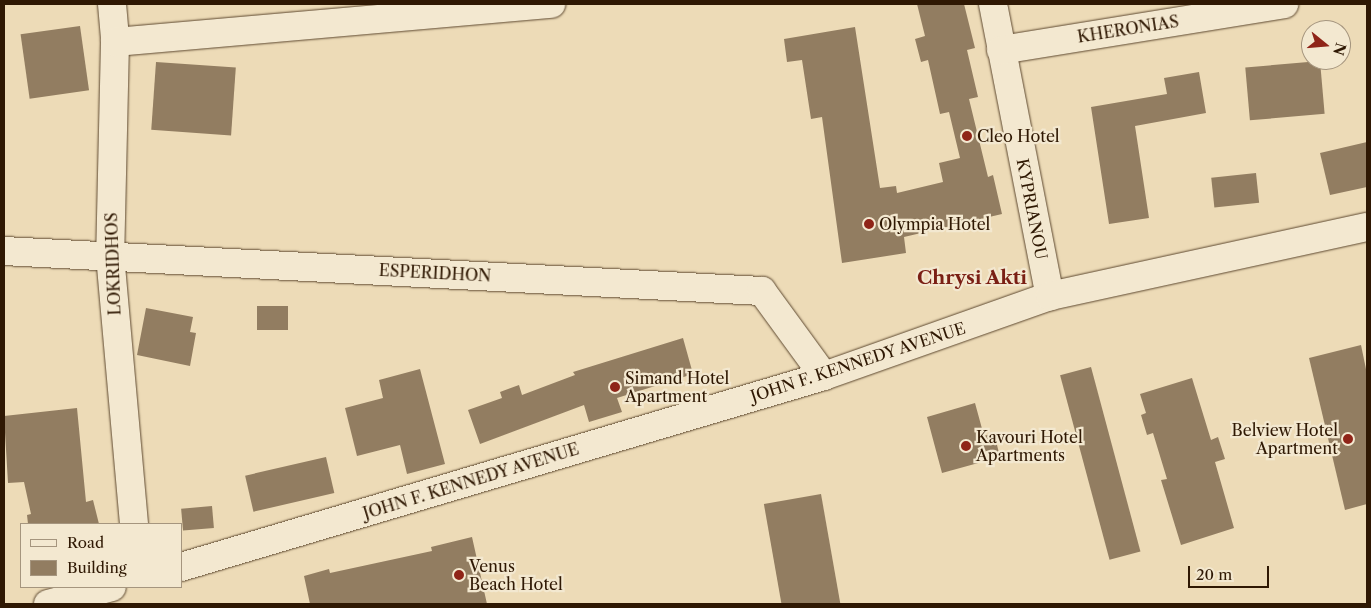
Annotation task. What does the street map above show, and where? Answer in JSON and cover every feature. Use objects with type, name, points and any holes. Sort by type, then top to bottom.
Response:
[{"type":"street","name":"LOKRIDHOS","points":[[112,4],[115,42],[110,255],[134,523]]},
{"type":"street","points":[[115,42],[551,4]]},
{"type":"street","name":"KYPRIANOU","points":[[993,4],[1050,296]]},
{"type":"street","name":"KHERONIAS","points":[[1001,50],[1284,4]]},
{"type":"street","name":"JOHN F. KENNEDY AVENUE","points":[[182,567],[824,376],[1050,296],[1367,227]]},
{"type":"street","name":"ESPERIDHON","points":[[4,251],[110,255],[762,291],[824,376]]},
{"type":"street","points":[[48,604],[108,588]]},
{"type":"building","points":[[917,4],[964,4],[975,48],[967,50],[978,97],[969,99],[988,177],[993,175],[1002,214],[904,237],[906,253],[842,263],[822,117],[811,119],[802,60],[787,62],[784,39],[855,27],[880,188],[896,186],[897,193],[943,182],[939,163],[960,158],[949,112],[940,114],[928,60],[921,62],[915,39],[925,36]]},
{"type":"building","points":[[80,26],[89,90],[30,99],[21,34]]},
{"type":"building","points":[[156,62],[236,68],[231,135],[151,130]]},
{"type":"building","points":[[1301,63],[1301,70],[1321,70],[1325,114],[1250,120],[1245,68]]},
{"type":"building","points":[[1199,72],[1206,113],[1135,126],[1149,218],[1109,224],[1091,107],[1167,94],[1164,78]]},
{"type":"building","points":[[1367,142],[1367,187],[1330,195],[1320,153]]},
{"type":"building","points":[[1256,173],[1259,203],[1214,208],[1211,178]]},
{"type":"building","points":[[257,306],[288,306],[288,330],[257,330]]},
{"type":"building","points":[[146,308],[193,317],[190,332],[196,333],[190,366],[137,355]]},
{"type":"building","points":[[683,338],[693,374],[617,398],[622,412],[589,422],[584,405],[480,444],[468,410],[502,398],[500,392],[519,385],[522,395],[575,375],[573,372]]},
{"type":"building","name":"Belview Hotel Apartment","points":[[1361,345],[1367,374],[1367,504],[1345,510],[1309,358]]},
{"type":"building","points":[[1091,367],[1140,551],[1110,560],[1060,375]]},
{"type":"building","points":[[420,369],[445,464],[407,474],[400,445],[357,456],[345,408],[383,398],[379,380]]},
{"type":"building","points":[[1192,378],[1211,440],[1218,437],[1225,459],[1215,462],[1234,528],[1181,545],[1161,480],[1167,479],[1153,433],[1147,435],[1141,415],[1146,413],[1140,394]]},
{"type":"building","name":"Kavouri Hotel Apartments","points":[[975,403],[984,436],[994,433],[1000,457],[942,473],[927,417]]},
{"type":"building","points":[[77,408],[86,502],[93,500],[99,523],[28,523],[27,515],[31,514],[24,482],[8,483],[4,416]]},
{"type":"building","points":[[326,457],[334,493],[253,512],[245,476]]},
{"type":"building","points":[[821,494],[840,604],[782,604],[764,504]]},
{"type":"building","points":[[212,506],[214,528],[183,531],[181,509]]},
{"type":"building","points":[[472,537],[487,604],[310,604],[304,576],[329,569],[330,573],[432,551],[431,547]]},
{"type":"place","name":"Cleo Hotel","points":[[967,136]]},
{"type":"place","name":"Olympia Hotel","points":[[869,224]]},
{"type":"place","name":"Simand Hotel Apartment","points":[[615,387]]},
{"type":"place","name":"Belview Hotel Apartment","points":[[1348,439]]},
{"type":"place","name":"Kavouri Hotel Apartments","points":[[966,446]]},
{"type":"place","name":"Venus Beach Hotel","points":[[459,575]]},
{"type":"district","name":"Chrysi Akti","points":[[972,278]]}]
